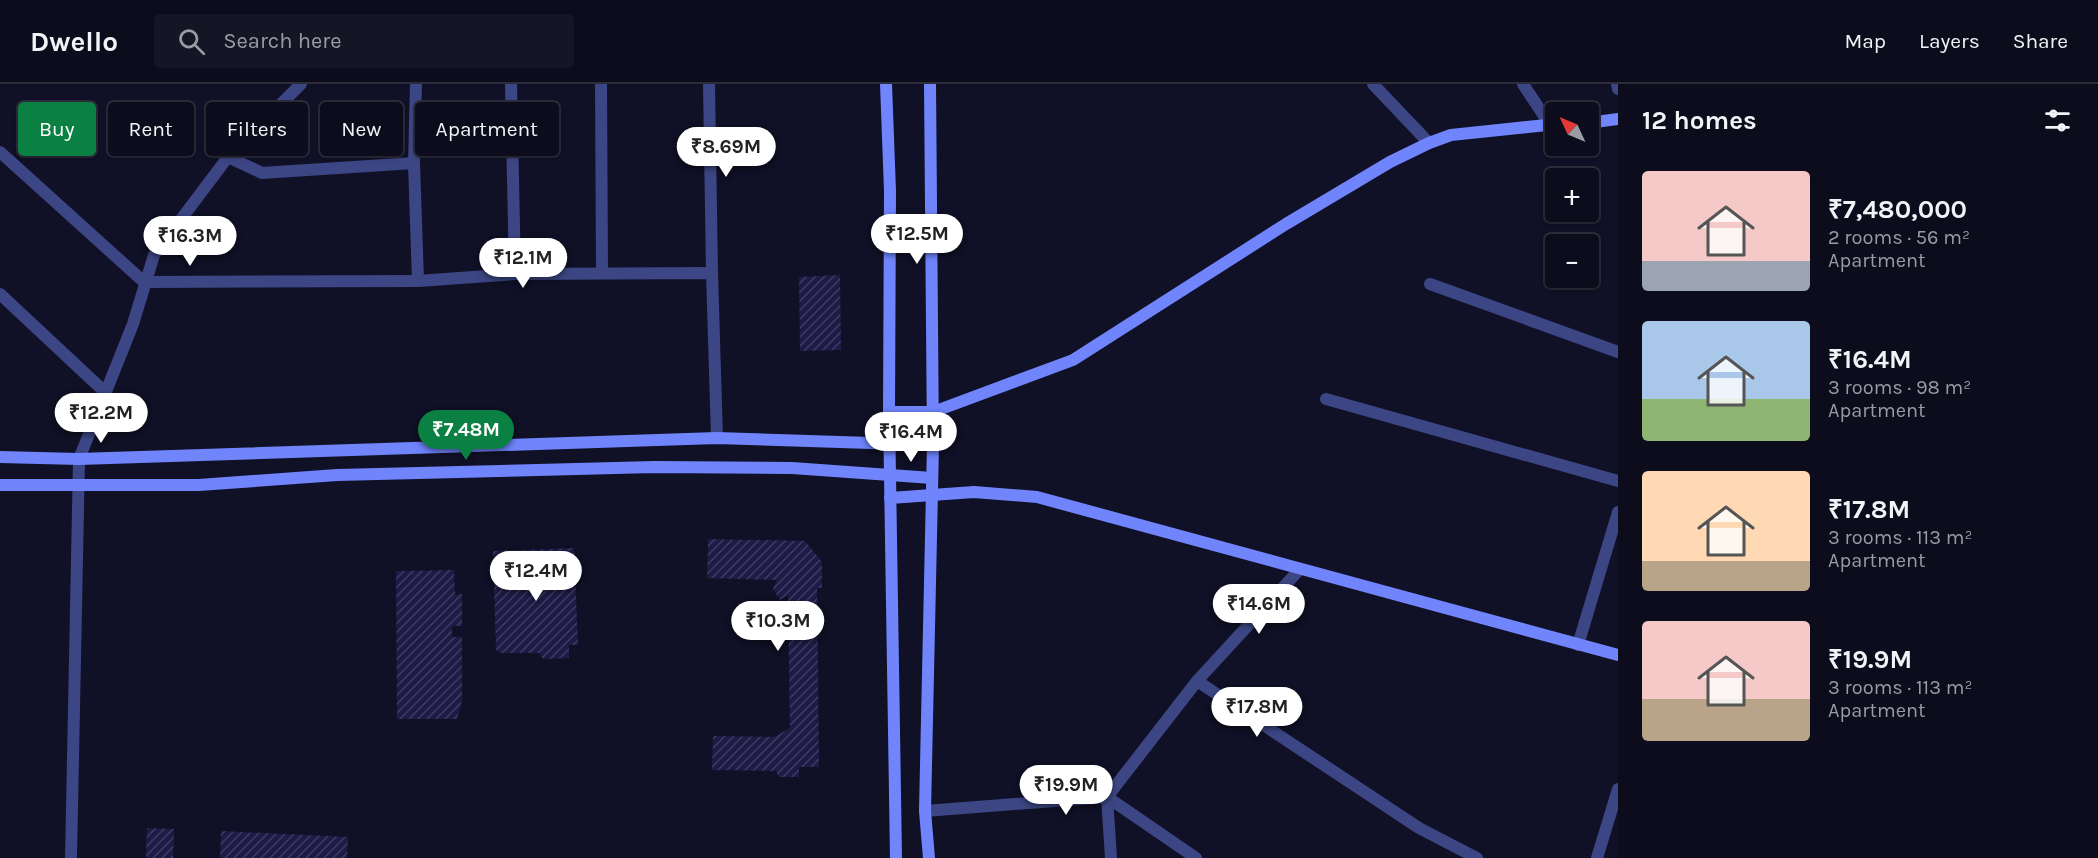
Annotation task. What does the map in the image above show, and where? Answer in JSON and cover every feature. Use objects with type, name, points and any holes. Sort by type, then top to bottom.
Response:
[{"type":"street","points":[[70,858],[79,459],[133,324],[154,255],[228,157],[301,84]]},
{"type":"street","points":[[416,84],[414,163],[418,281]]},
{"type":"street","points":[[512,84],[515,274]]},
{"type":"street","points":[[601,84],[602,273]]},
{"type":"street","points":[[709,84],[717,438]]},
{"type":"street","points":[[886,84],[890,191],[889,412],[896,858]]},
{"type":"street","points":[[929,858],[926,811],[933,445],[930,84]]},
{"type":"street","points":[[1374,84],[1429,143]]},
{"type":"street","points":[[1523,84],[1545,114]]},
{"type":"street","points":[[1617,84],[1618,89]]},
{"type":"street","points":[[1599,122],[1618,119]]},
{"type":"street","points":[[889,412],[933,412],[1073,360],[1286,224],[1390,162],[1429,143],[1451,135],[1545,126]]},
{"type":"street","points":[[0,152],[144,282],[418,281],[515,274],[712,273]]},
{"type":"street","points":[[228,157],[262,173],[414,163]]},
{"type":"street","points":[[1430,284],[1618,352]]},
{"type":"street","points":[[0,294],[106,393]]},
{"type":"street","points":[[1326,399],[1618,481]]},
{"type":"street","points":[[0,457],[79,459],[717,438],[933,445]]},
{"type":"street","points":[[0,485],[199,485],[337,475],[654,468],[792,468],[890,477],[932,478]]},
{"type":"street","points":[[890,498],[932,497],[974,492],[1038,497],[1618,655]]},
{"type":"street","points":[[1578,645],[1618,512]]},
{"type":"street","points":[[1111,858],[1107,797],[1197,681],[1300,569]]},
{"type":"street","points":[[1197,681],[1419,828],[1477,858]]},
{"type":"street","points":[[1597,858],[1618,789]]},
{"type":"street","points":[[926,811],[1107,797],[1196,858]]},
{"type":"building","points":[[840,275],[841,350],[800,351],[799,277]]},
{"type":"building","points":[[708,539],[805,541],[822,562],[822,588],[817,588],[819,767],[799,767],[799,777],[779,777],[776,771],[712,770],[713,736],[774,737],[790,728],[788,595],[780,600],[773,589],[777,580],[707,578]]},
{"type":"building","points":[[574,548],[578,645],[569,645],[569,658],[543,659],[539,653],[500,653],[496,650],[493,551]]},
{"type":"building","points":[[454,570],[455,595],[462,594],[462,626],[452,626],[452,637],[462,637],[462,700],[457,719],[397,719],[396,571]]},
{"type":"building","points":[[147,828],[174,829],[173,858],[146,858]]},
{"type":"building","points":[[221,831],[348,837],[347,858],[220,858]]}]
